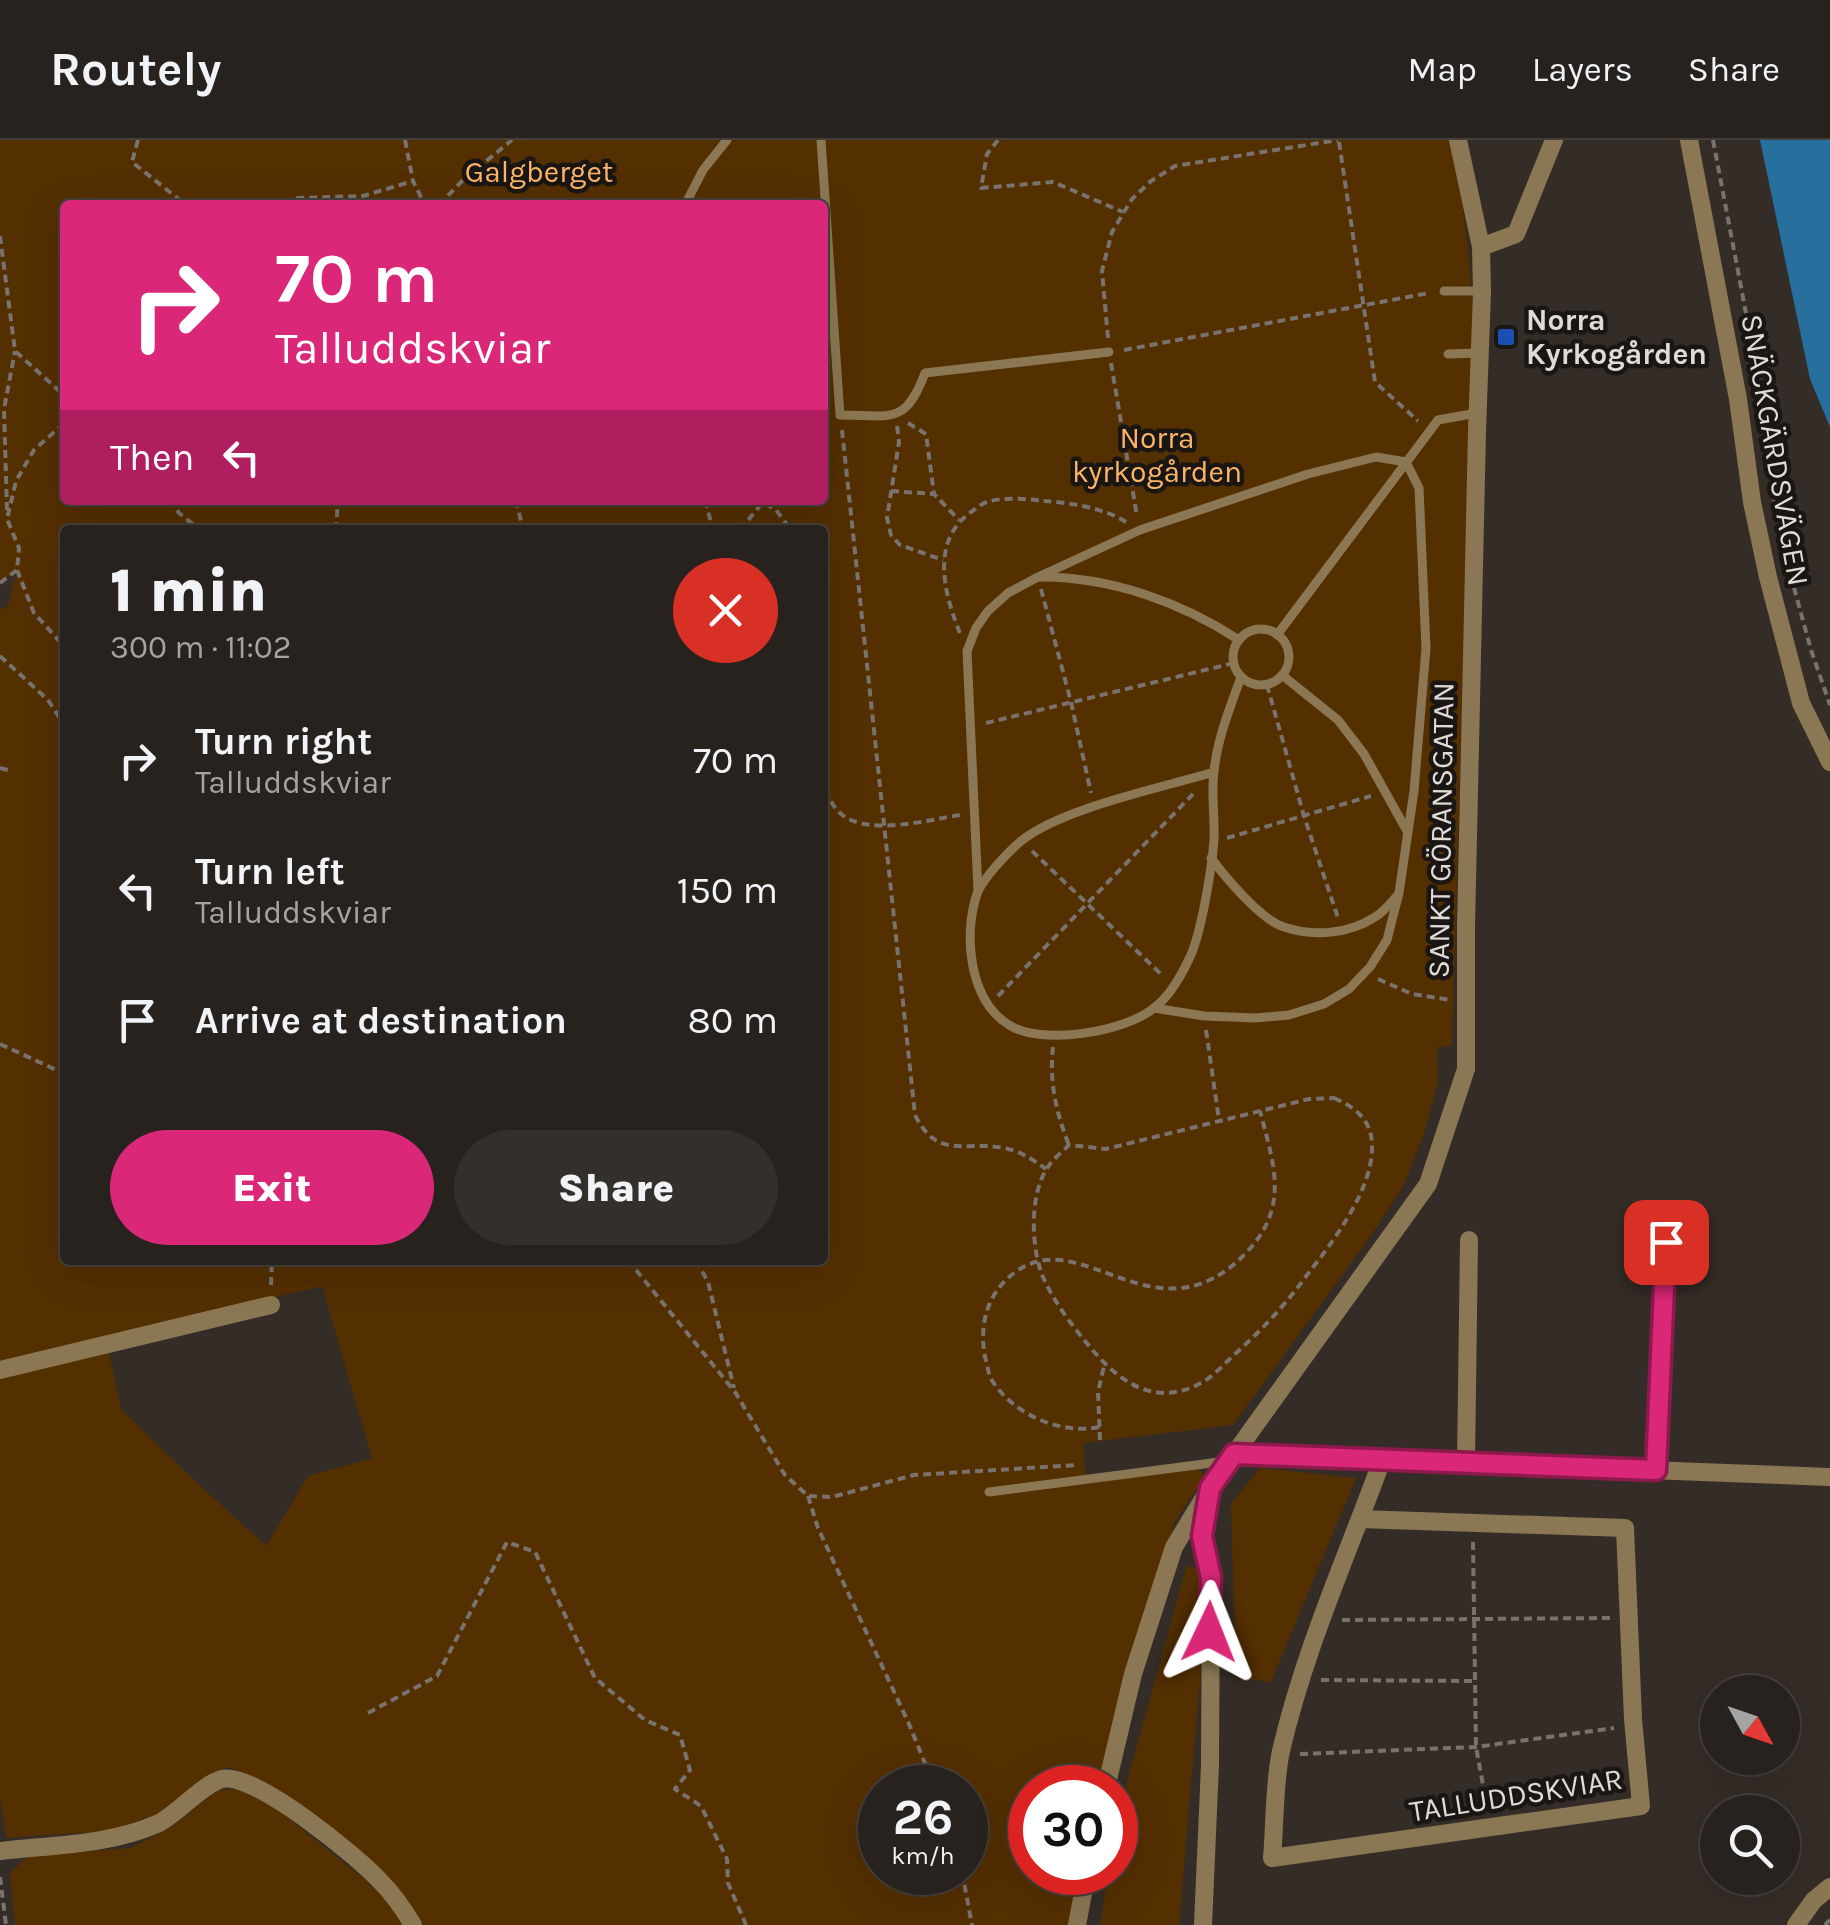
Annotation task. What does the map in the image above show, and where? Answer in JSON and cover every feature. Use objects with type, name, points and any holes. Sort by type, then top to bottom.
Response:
[{"type":"street","name":"SANKT GÖRANSGATAN","points":[[1111,1765],[1133,1674],[1174,1547],[1210,1488],[1428,1184],[1466,1069],[1482,290],[1481,246],[1458,140]]},
{"type":"street","points":[[1481,246],[1516,234],[1554,140]]},
{"type":"street","name":"SNÄCKGÄRDSVÄGEN","points":[[1689,140],[1768,576],[1801,703],[1830,762]]},
{"type":"street","points":[[1466,1464],[1469,1240]]},
{"type":"street","points":[[1656,1470],[1666,1242]]},
{"type":"street","points":[[0,1370],[271,1305]]},
{"type":"street","points":[[1232,1458],[1830,1477]]},
{"type":"street","name":"TALLUDDSKVIAR","points":[[1360,1519],[1625,1528],[1641,1806],[1272,1858],[1280,1755],[1301,1680],[1322,1620],[1382,1460]]},
{"type":"street","points":[[1203,1925],[1210,1765],[1211,1578],[1202,1536],[1210,1488]]},
{"type":"street","points":[[0,1852],[134,1834],[164,1820],[219,1779],[234,1778],[258,1787],[300,1813],[380,1880],[413,1925]]},
{"type":"street","points":[[1796,1925],[1814,1900],[1830,1887]]},
{"type":"street","points":[[1076,1925],[1082,1895]]},
{"type":"lane","points":[[687,200],[726,140]]},
{"type":"lane","points":[[821,140],[823,200]]},
{"type":"lane","points":[[828,264],[840,416],[895,416],[914,401],[925,373],[1109,352]]},
{"type":"lane","points":[[1444,290],[1482,290]]},
{"type":"lane","points":[[1448,354],[1480,354]]},
{"type":"lane","points":[[1277,634],[1438,420],[1478,413]]},
{"type":"lane","points":[[1241,677],[1221,734],[1214,772],[1214,842],[1202,914],[1191,956],[1173,986],[1154,1008],[1138,1018],[1100,1031],[1054,1037],[1028,1034],[1008,1025],[988,1006],[978,988],[971,960],[978,891],[967,651],[988,610],[1008,593],[1038,577],[1140,530],[1308,474],[1376,457],[1406,462]]},
{"type":"lane","points":[[1154,1008],[1204,1016],[1290,1015],[1324,1004],[1349,989],[1370,967],[1387,940],[1400,893],[1414,791],[1426,648],[1418,488],[1406,462]]},
{"type":"lane","points":[[1038,577],[1071,577],[1114,584],[1171,604],[1239,640]]},
{"type":"lane","points":[[1253,630],[1277,634],[1288,650],[1287,668],[1282,676],[1266,684],[1241,677],[1233,654],[1239,640],[1253,630]]},
{"type":"lane","points":[[1282,676],[1338,720],[1364,754],[1408,832]]},
{"type":"lane","points":[[978,891],[1021,841],[1049,824],[1214,772]]},
{"type":"lane","points":[[1211,858],[1230,885],[1282,927],[1342,932],[1377,917],[1400,893]]},
{"type":"lane","points":[[989,1492],[1232,1458]]},
{"type":"path","points":[[138,140],[132,162],[180,200]]},
{"type":"path","points":[[405,140],[413,180],[423,200]]},
{"type":"path","points":[[443,200],[512,140]]},
{"type":"path","points":[[998,140],[988,154],[981,188],[1053,182],[1124,212]]},
{"type":"path","points":[[1140,530],[1109,352],[1102,272],[1112,232],[1132,199],[1175,166],[1339,140],[1376,382],[1429,430]]},
{"type":"path","points":[[1712,140],[1749,328],[1780,536],[1830,705]]},
{"type":"path","points":[[294,200],[363,196],[413,180]]},
{"type":"path","points":[[0,236],[15,351],[4,409],[8,519],[19,548],[17,570],[34,612],[60,642]]},
{"type":"path","points":[[1109,352],[1444,290]]},
{"type":"path","points":[[0,327],[12,330]]},
{"type":"path","points":[[15,351],[59,391],[60,387]]},
{"type":"path","points":[[840,416],[915,1114],[934,1141],[954,1148],[1000,1147],[1022,1153],[1046,1168]]},
{"type":"path","points":[[895,416],[899,442],[887,518],[890,535],[900,545],[943,560]]},
{"type":"path","points":[[895,416],[926,434],[934,494],[959,520]]},
{"type":"path","points":[[8,519],[16,481],[34,450],[60,427]]},
{"type":"path","points":[[890,490],[934,494]]},
{"type":"path","points":[[967,651],[953,617],[944,578],[943,560],[959,520],[987,501],[1022,498],[1061,502],[1116,516],[1140,530]]},
{"type":"path","points":[[173,505],[194,525]]},
{"type":"path","points":[[744,525],[760,505]]},
{"type":"path","points":[[767,505],[787,525]]},
{"type":"path","points":[[0,583],[17,570]]},
{"type":"path","points":[[1038,577],[1094,808]]},
{"type":"path","points":[[0,656],[48,700],[60,718]]},
{"type":"path","points":[[970,727],[1234,662]]},
{"type":"path","points":[[1266,684],[1342,932]]},
{"type":"path","points":[[0,768],[12,771]]},
{"type":"path","points":[[988,1006],[1214,772]]},
{"type":"path","points":[[1214,842],[1386,792]]},
{"type":"path","points":[[828,796],[838,812],[860,822],[886,826],[974,813]]},
{"type":"path","points":[[1021,841],[1173,986]]},
{"type":"path","points":[[1370,967],[1380,982],[1412,994],[1466,1001]]},
{"type":"path","points":[[1204,1016],[1218,1120]]},
{"type":"path","points":[[1054,1037],[1051,1064],[1058,1116],[1069,1145]]},
{"type":"path","points":[[0,1044],[60,1072]]},
{"type":"path","points":[[1309,1098],[1334,1098],[1368,1123],[1372,1154],[1353,1210],[1277,1314],[1204,1382],[1176,1393],[1150,1392],[1129,1384],[1104,1364],[1046,1283],[1036,1260],[1033,1221],[1039,1187],[1046,1168],[1069,1145],[1106,1148],[1309,1098]]},
{"type":"path","points":[[1100,1427],[1048,1424],[1006,1398],[990,1379],[982,1346],[982,1326],[990,1300],[1012,1274],[1036,1260],[1095,1268],[1159,1289],[1194,1287],[1215,1279],[1255,1243],[1272,1205],[1276,1190],[1273,1163],[1260,1111]]},
{"type":"path","points":[[271,1305],[272,1265]]},
{"type":"path","points":[[632,1265],[735,1392],[784,1475],[808,1496],[818,1528],[925,1765]]},
{"type":"path","points":[[699,1265],[708,1282],[735,1392]]},
{"type":"path","points":[[1100,1440],[1098,1392],[1104,1364]]},
{"type":"path","points":[[808,1496],[832,1496],[914,1476],[1084,1464]]},
{"type":"path","points":[[1473,1523],[1476,1747],[1490,1827]]},
{"type":"path","points":[[368,1713],[437,1676],[507,1542],[536,1552],[595,1678],[645,1720],[680,1735],[690,1770],[674,1789],[700,1806],[727,1859],[728,1883],[746,1925]]},
{"type":"path","points":[[1322,1620],[1628,1618]]},
{"type":"path","points":[[1301,1680],[1476,1680]]},
{"type":"path","points":[[1280,1755],[1476,1747],[1634,1725]]},
{"type":"path","points":[[0,1877],[6,1925]]},
{"type":"path","points":[[966,1895],[972,1925]]},
{"type":"path","points":[[1825,1925],[1830,1920]]},
{"type":"green space","points":[[0,140],[1449,140],[1467,240],[1473,342],[1452,1046],[1437,1047],[1438,1081],[1425,1131],[1403,1187],[1233,1425],[1083,1443],[1086,1484],[1194,1465],[1205,1476],[1174,1523],[1107,1765],[1008,1765],[1008,1895],[1076,1895],[1070,1925],[424,1925],[383,1871],[300,1813],[262,1780],[229,1767],[210,1774],[156,1815],[107,1831],[6,1838],[0,1797],[0,610],[8,606],[16,571],[0,583]],"holes":[[[322,1286],[372,1458],[308,1476],[266,1546],[121,1409],[106,1338]]]},
{"type":"green space","points":[[1260,1468],[1356,1478],[1271,1682],[1236,1678],[1231,1504]]},
{"type":"green space","points":[[1187,1565],[1207,1574],[1207,1597],[1179,1925],[1100,1925],[1105,1895],[1138,1895],[1138,1765],[1132,1765]]},
{"type":"green space","points":[[238,1789],[272,1805],[363,1878],[388,1902],[403,1925],[15,1925],[10,1874],[27,1856],[131,1848],[170,1828],[218,1790]]},
{"type":"water","points":[[1760,140],[1830,140],[1830,427],[1810,379]]},
{"type":"place","name":"Norra Kyrkogården","points":[[1506,337]]},
{"type":"route","points":[[1209,1632],[1211,1578],[1202,1536],[1210,1488],[1234,1454],[1656,1470],[1666,1242]]},
{"type":"park label","name":"Galgberget","points":[[539,172]]},
{"type":"park label","name":"Norra kyrkogården","points":[[1157,455]]}]
